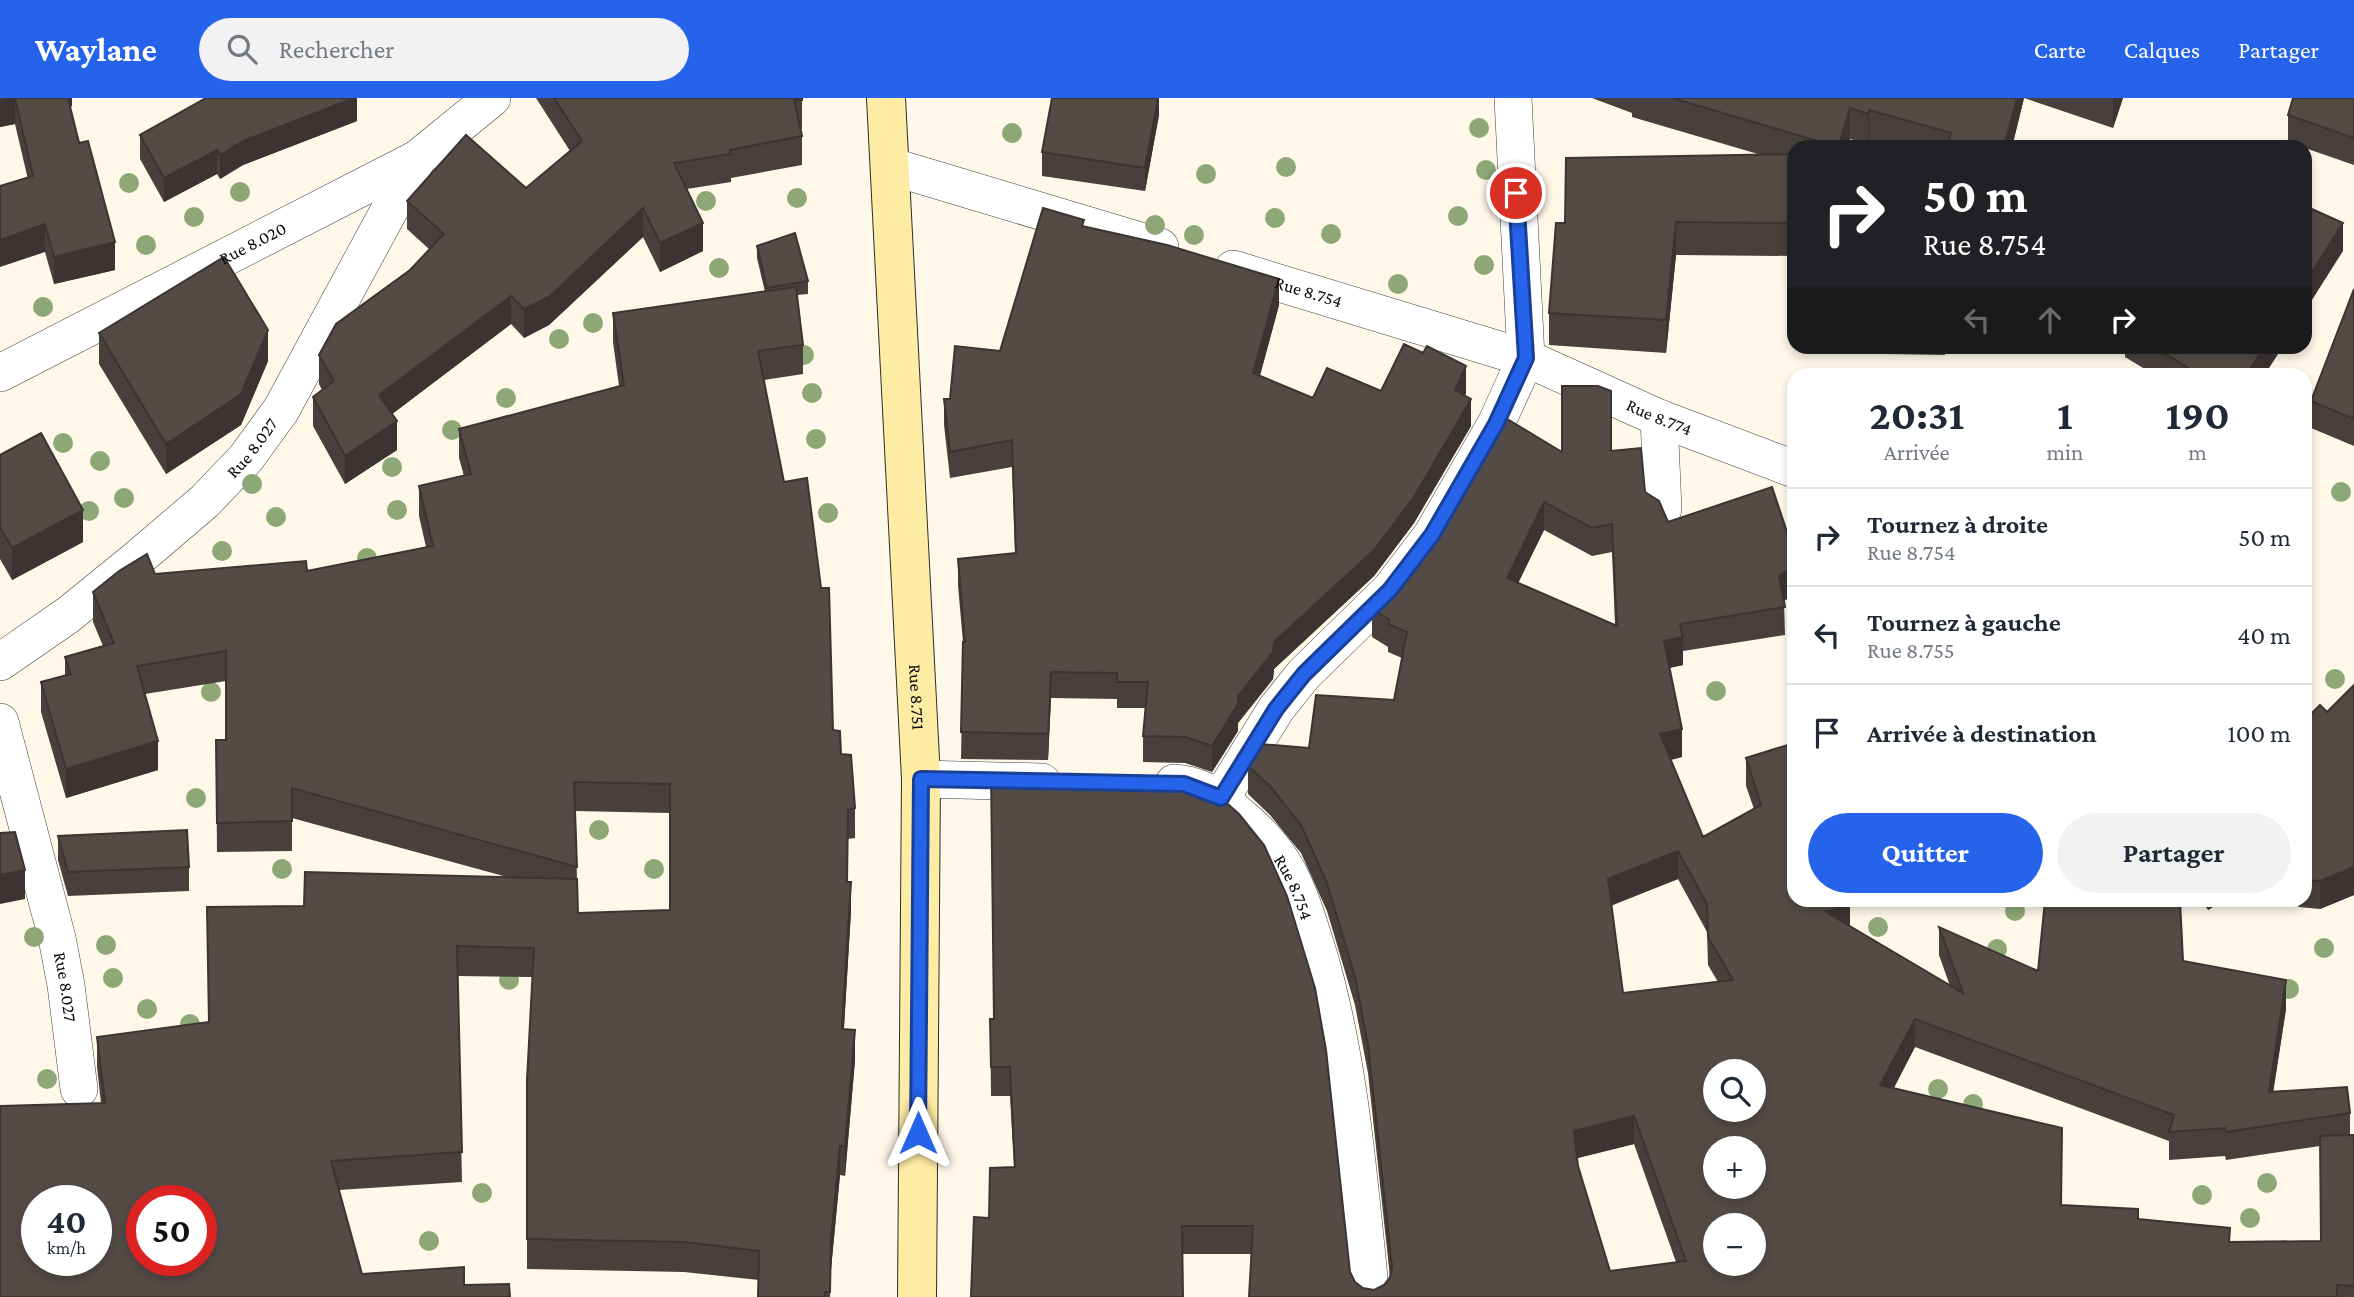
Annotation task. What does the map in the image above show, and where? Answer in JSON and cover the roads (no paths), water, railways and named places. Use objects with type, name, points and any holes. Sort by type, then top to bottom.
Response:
[{"type":"main road","name":"Rue 8.751","points":[[886,98],[921,779],[916,1297]]},
{"type":"street","name":"Rue 8.020","points":[[0,373],[417,159],[492,98]]},
{"type":"street","points":[[1221,798],[1276,709],[1304,674],[1390,590],[1432,535],[1496,424],[1526,358],[1513,98]]},
{"type":"street","name":"Rue 8.027","points":[[0,662],[68,615],[137,559],[205,501],[253,450],[281,410],[417,159]]},
{"type":"street","name":"Rue 8.754","points":[[890,166],[1526,358]]},
{"type":"street","name":"Rue 8.774","points":[[1526,358],[1659,418],[1787,466]]},
{"type":"street","points":[[1659,418],[1663,509]]},
{"type":"street","name":"Rue 8.027","points":[[0,722],[57,938],[66,985],[79,1089]]},
{"type":"street","points":[[921,779],[1076,782]]},
{"type":"street","name":"Rue 8.754","points":[[1139,782],[1184,784],[1221,798],[1254,828],[1282,862],[1307,917],[1335,1011],[1347,1075],[1371,1297]]}]
